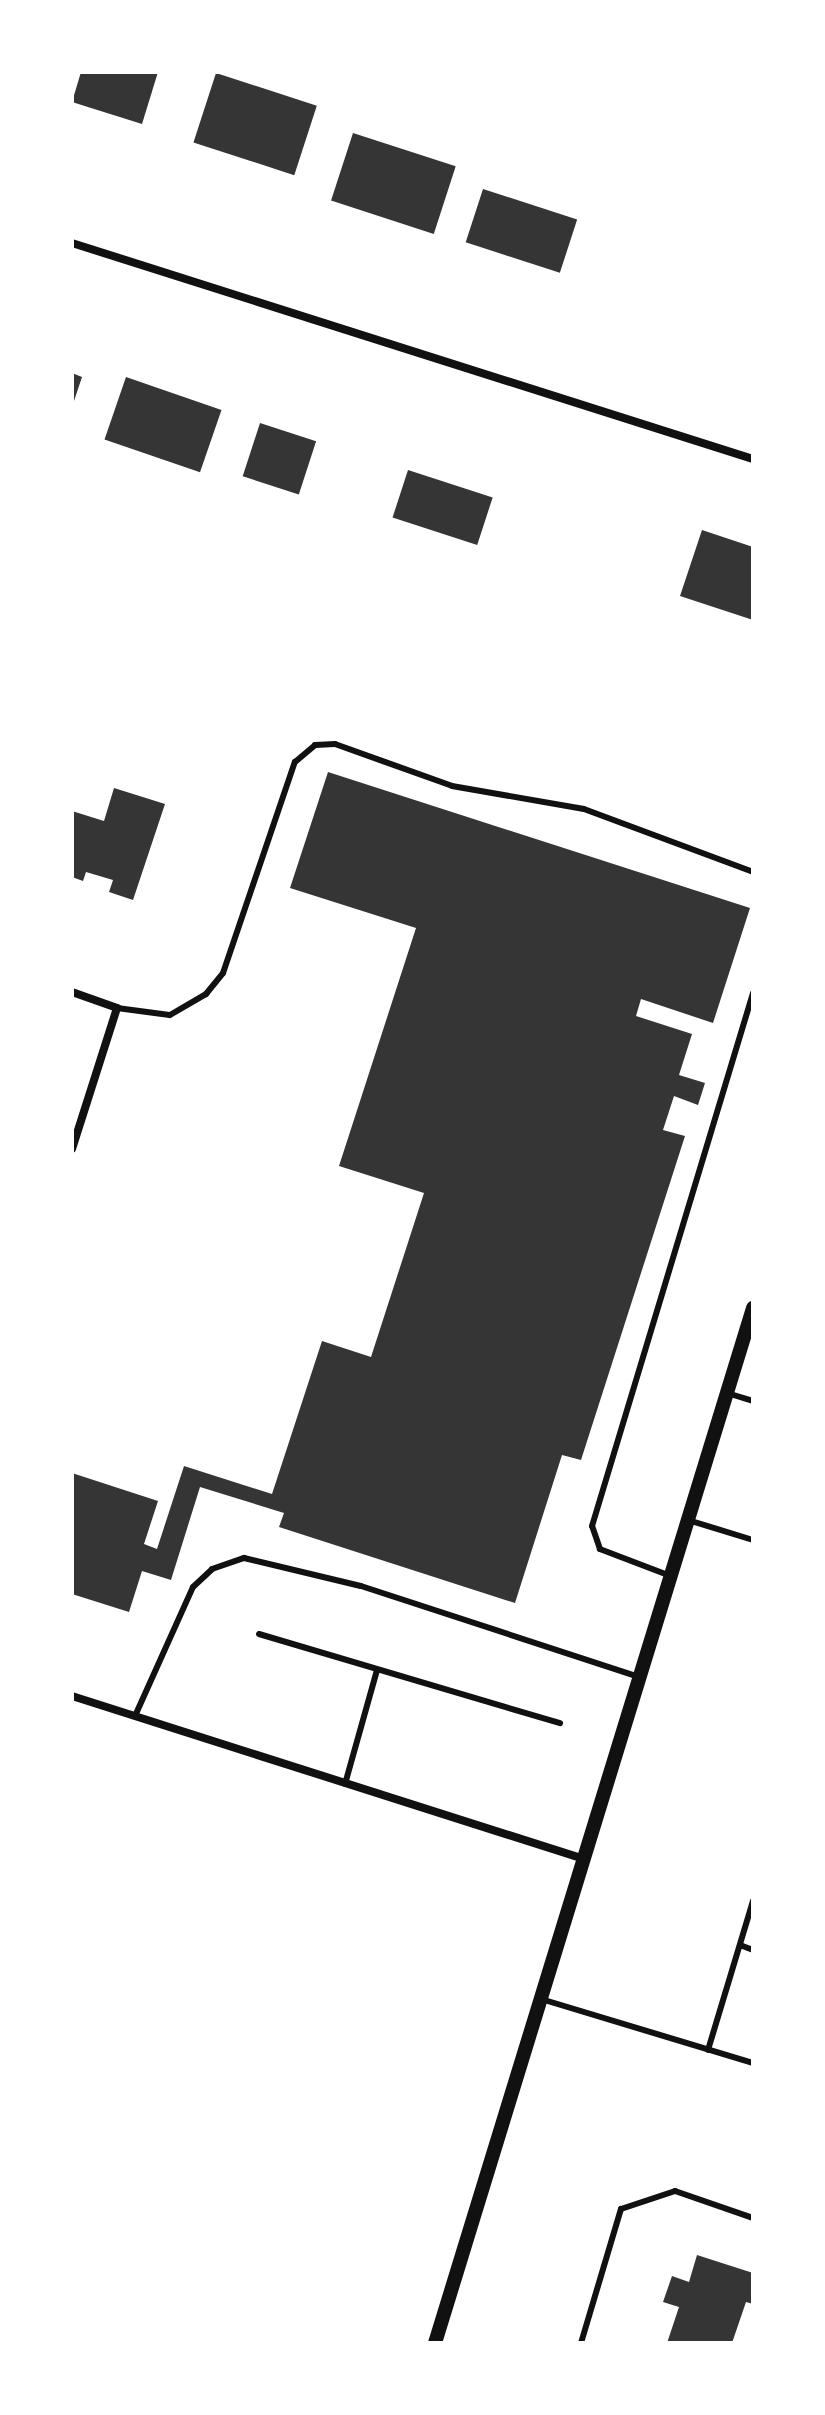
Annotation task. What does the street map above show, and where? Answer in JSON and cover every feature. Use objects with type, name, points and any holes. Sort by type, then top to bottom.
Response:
[{"type":"street","points":[[72,243],[753,459]]},
{"type":"street","points":[[72,992],[117,1008],[72,1149]]},
{"type":"street","points":[[435,2343],[753,1308]]},
{"type":"street","points":[[72,1696],[584,1859]]},
{"type":"lane","points":[[117,1008],[170,1015],[206,994],[223,973],[295,762],[315,745],[335,744],[452,786],[584,809],[753,872]]},
{"type":"lane","points":[[671,1576],[600,1549],[592,1526],[753,993]]},
{"type":"lane","points":[[727,1393],[753,1401]]},
{"type":"lane","points":[[688,1520],[753,1540]]},
{"type":"lane","points":[[135,1716],[193,1587],[212,1569],[244,1558],[361,1586],[640,1677]]},
{"type":"lane","points":[[259,1634],[560,1723]]},
{"type":"lane","points":[[345,1784],[377,1670]]},
{"type":"lane","points":[[708,2050],[753,1901]]},
{"type":"lane","points":[[740,1945],[753,1950]]},
{"type":"lane","points":[[541,1999],[753,2063]]},
{"type":"lane","points":[[581,2343],[621,2209],[675,2191],[753,2218]]},
{"type":"building","points":[[81,72],[158,72],[142,124],[72,102]]},
{"type":"building","points":[[216,73],[317,106],[294,175],[193,142]]},
{"type":"building","points":[[353,133],[456,166],[434,234],[331,201]]},
{"type":"building","points":[[483,189],[577,220],[560,273],[466,242]]},
{"type":"building","points":[[72,373],[82,377],[73,404],[72,404]]},
{"type":"building","points":[[126,377],[221,410],[200,472],[105,439]]},
{"type":"building","points":[[260,423],[316,441],[299,494],[243,476]]},
{"type":"building","points":[[408,470],[493,498],[477,545],[393,518]]},
{"type":"building","points":[[702,530],[753,547],[753,620],[680,596]]},
{"type":"building","points":[[328,772],[750,908],[713,1023],[641,999],[636,1016],[692,1034],[679,1075],[705,1083],[698,1105],[674,1096],[663,1130],[685,1136],[581,1460],[562,1455],[515,1603],[279,1527],[284,1513],[200,1487],[171,1580],[142,1571],[129,1612],[72,1594],[72,1473],[158,1501],[144,1544],[157,1549],[184,1466],[272,1494],[322,1341],[371,1357],[424,1193],[339,1166],[416,928],[290,888]]},
{"type":"building","points":[[114,788],[165,804],[133,900],[109,892],[113,880],[86,872],[83,881],[72,877],[72,811],[104,821]]},
{"type":"building","points":[[697,2255],[753,2273],[753,2304],[746,2302],[732,2343],[667,2343],[679,2307],[663,2302],[672,2276],[689,2282]]}]
